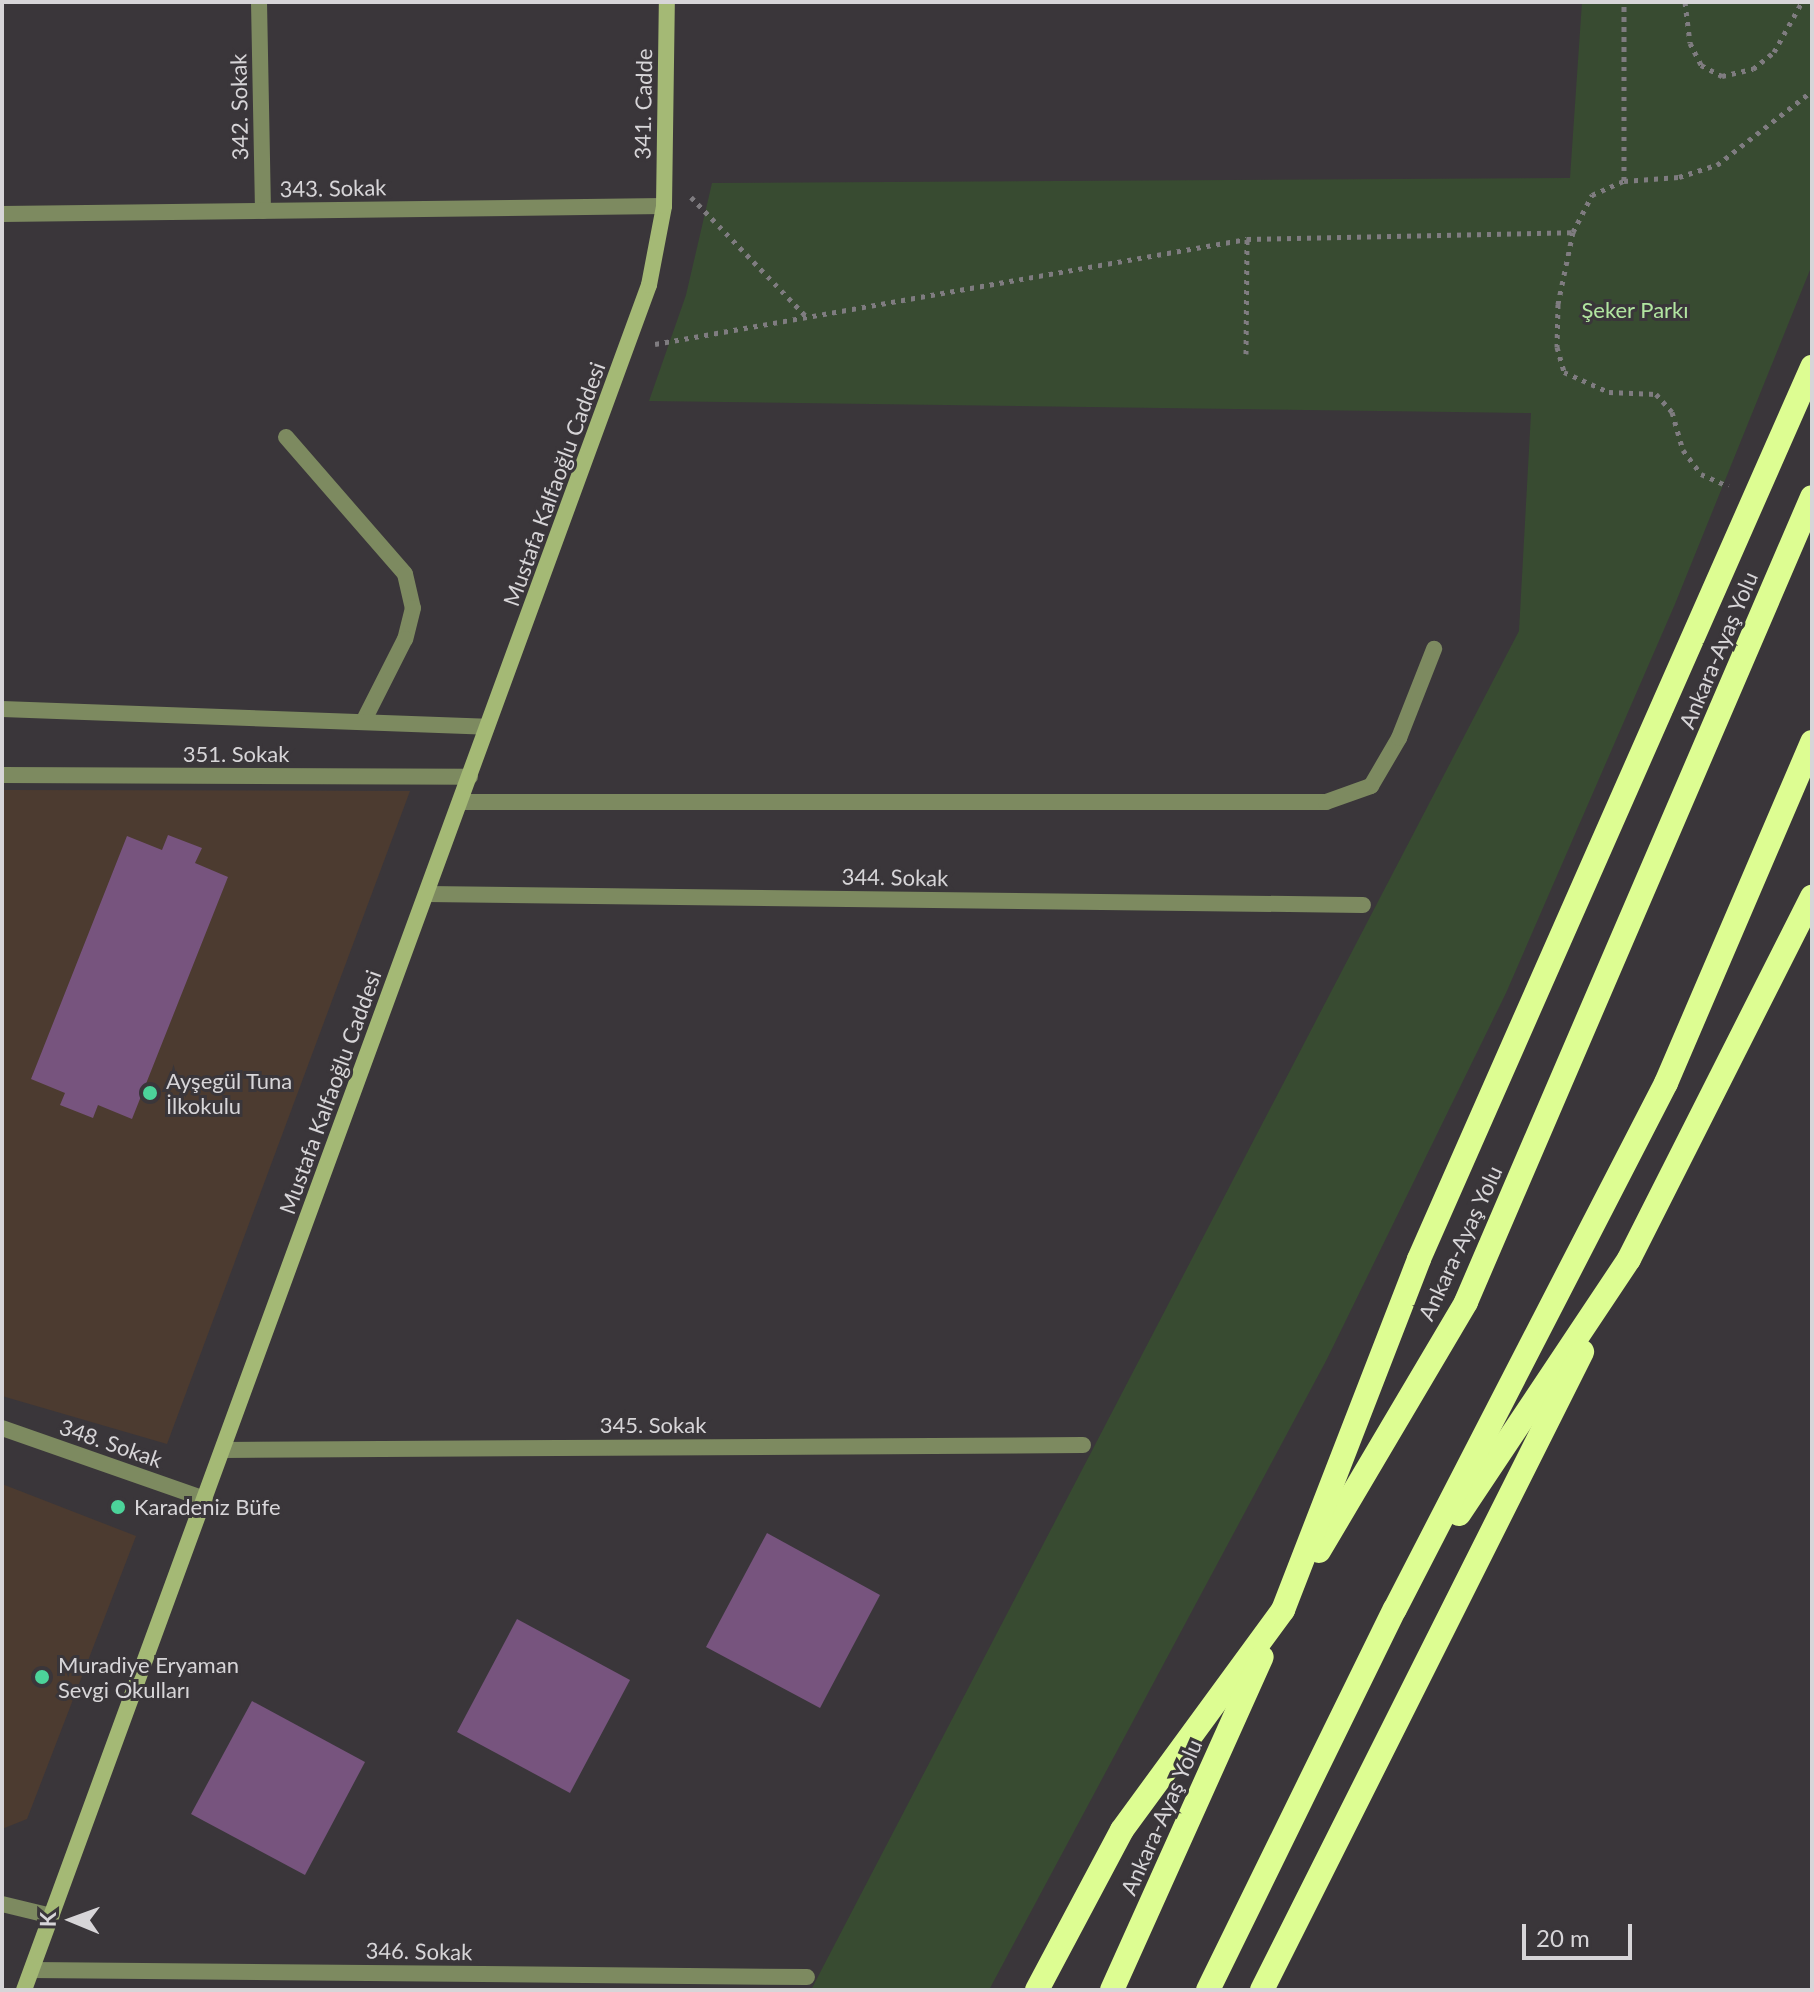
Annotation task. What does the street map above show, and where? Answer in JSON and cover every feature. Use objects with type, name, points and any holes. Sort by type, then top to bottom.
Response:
[{"type":"highway","points":[[1037,1990],[1122,1830],[1283,1610],[1419,1259],[1812,367]]},
{"type":"highway","name":"Ankara-Ayaş Yolu","points":[[1112,1990],[1283,1610],[1466,1302],[1812,497]]},
{"type":"highway","points":[[1208,1990],[1395,1609],[1666,1083],[1812,742]]},
{"type":"highway","points":[[1262,1990],[1812,897]]},
{"type":"highway","points":[[1395,1609],[1629,1259]]},
{"type":"street","name":"342. Sokak","points":[[259,2],[263,211]]},
{"type":"street","name":"341. Cadde","points":[[664,206],[667,2]]},
{"type":"street","name":"343. Sokak","points":[[2,214],[664,206]]},
{"type":"street","name":"Mustafa Kalfaoğlu Caddesi","points":[[24,1990],[627,349],[653,272],[664,206]]},
{"type":"street","points":[[286,437],[405,574],[413,608],[405,639],[364,720]]},
{"type":"street","points":[[461,802],[1326,802],[1371,786],[1399,738],[1434,649]]},
{"type":"street","points":[[2,709],[364,720],[487,727]]},
{"type":"street","name":"351. Sokak","points":[[2,775],[470,777]]},
{"type":"street","name":"344. Sokak","points":[[427,894],[1363,905]]},
{"type":"street","name":"348. Sokak","points":[[2,1428],[205,1499]]},
{"type":"street","name":"345. Sokak","points":[[223,1450],[1083,1445]]},
{"type":"street","points":[[2,1904],[52,1916]]},
{"type":"street","name":"346. Sokak","points":[[32,1970],[807,1977]]},
{"type":"path","points":[[1624,2],[1624,181]]},
{"type":"path","points":[[1685,2],[1690,43],[1701,65],[1722,76],[1753,69],[1774,52],[1802,2]]},
{"type":"path","points":[[1754,497],[1701,474],[1683,450],[1672,412],[1656,394],[1609,392],[1564,372],[1557,347],[1558,304],[1573,232],[1592,195],[1624,181],[1679,177],[1717,165],[1812,91]]},
{"type":"path","points":[[665,170],[807,317]]},
{"type":"path","points":[[627,349],[1247,239],[1573,232]]},
{"type":"path","points":[[1246,354],[1247,239]]},
{"type":"shaded area","name":"Ayşegül Tuna İlkokulu","points":[[2,790],[410,791],[167,1444],[2,1396]]},
{"type":"shaded area","name":"Muradiye Eryaman Sevgi Okulları","points":[[2,1484],[136,1536],[27,1819],[2,1829]]},
{"type":"green space","name":"Şeker Parkı","points":[[1582,2],[1812,2],[1812,265],[1675,604],[1506,993],[1327,1359],[989,1990],[811,1990],[1519,631],[1531,413],[649,401],[686,295],[712,183],[1570,178]]},
{"type":"building","points":[[168,835],[202,848],[195,863],[228,877],[132,1119],[98,1105],[93,1118],[60,1105],[65,1093],[31,1079],[127,836],[162,850]]},
{"type":"building","points":[[767,1533],[880,1595],[820,1708],[706,1647]]},
{"type":"building","points":[[517,1619],[630,1680],[570,1793],[457,1732]]},
{"type":"building","points":[[252,1701],[365,1762],[305,1875],[191,1814]]},
{"type":"place","name":"Ayşegül Tuna İlkokulu","points":[[150,1093]]},
{"type":"place","name":"Karadeniz Büfe","points":[[118,1507]]},
{"type":"place","name":"Muradiye Eryaman Sevgi Okulları","points":[[42,1677]]}]
